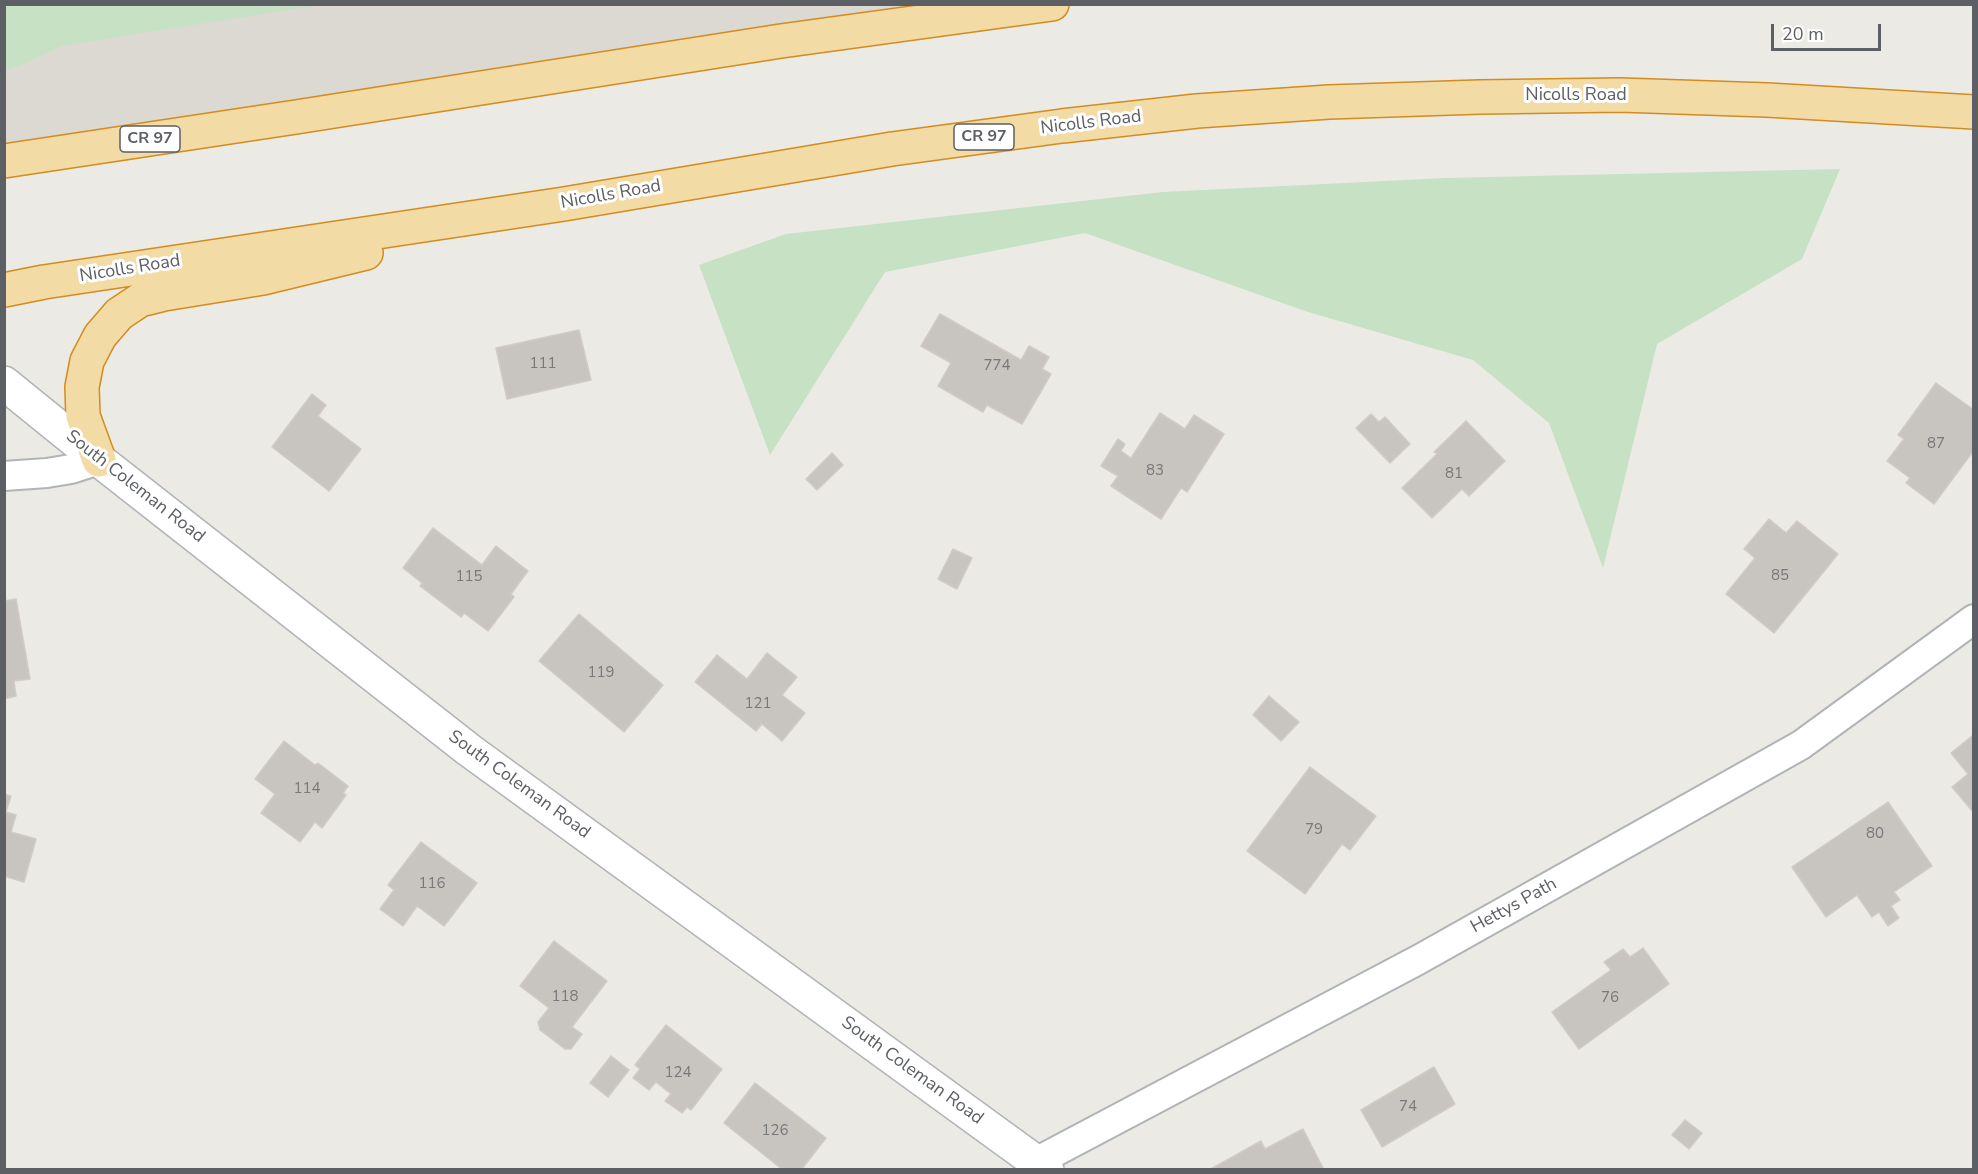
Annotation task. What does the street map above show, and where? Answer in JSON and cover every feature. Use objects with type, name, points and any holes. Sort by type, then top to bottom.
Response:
[{"type":"highway","name":"CR 97","points":[[4,161],[781,41],[1052,4]]},
{"type":"highway","name":"Nicolls Road","points":[[4,290],[44,282],[564,204],[892,149],[1062,126],[1197,111],[1329,102],[1620,95],[1767,100],[1974,112]]},
{"type":"highway","points":[[99,460],[83,416],[82,387],[87,361],[100,336],[119,314],[140,300],[263,278],[564,204]]},
{"type":"street","name":"South Coleman Road","points":[[4,383],[469,750],[1041,1166]]},
{"type":"street","points":[[4,476],[72,469],[99,460]]},
{"type":"street","name":"Hettys Path","points":[[1041,1166],[1418,960],[1801,745],[1974,619]]},
{"type":"shaded area","points":[[5,5],[1052,5],[5,161]]},
{"type":"green space","points":[[5,4],[319,5],[61,46],[22,65],[5,70]]},
{"type":"green space","points":[[1840,169],[1802,259],[1657,344],[1603,568],[1549,423],[1473,360],[1305,311],[1085,233],[885,272],[770,455],[699,265],[786,234],[1163,192],[1446,178]]},
{"type":"building","points":[[940,314],[1021,360],[1029,346],[1049,357],[1042,369],[1051,374],[1022,424],[987,405],[983,412],[938,386],[951,363],[921,346]]},
{"type":"building","points":[[579,330],[591,380],[507,399],[496,348]]},
{"type":"building","points":[[1936,383],[1974,410],[1974,450],[1934,504],[1906,483],[1910,478],[1887,461],[1904,439],[1898,435]]},
{"type":"building","points":[[312,394],[326,405],[318,416],[361,449],[329,491],[272,447]]},
{"type":"building","points":[[1160,413],[1185,429],[1194,415],[1224,434],[1187,492],[1181,488],[1161,519],[1111,486],[1118,476],[1101,466],[1118,439],[1125,444],[1121,451],[1131,458]]},
{"type":"building","points":[[1371,414],[1379,422],[1385,417],[1410,444],[1390,463],[1356,428]]},
{"type":"building","points":[[1466,421],[1505,461],[1469,496],[1462,489],[1432,518],[1402,488],[1437,454],[1434,452]]},
{"type":"building","points":[[832,453],[843,465],[817,490],[806,479]]},
{"type":"building","points":[[1769,519],[1786,533],[1797,521],[1838,554],[1774,633],[1726,594],[1755,558],[1744,549]]},
{"type":"building","points":[[433,528],[482,565],[496,546],[528,571],[511,594],[514,597],[488,631],[464,613],[461,617],[420,586],[422,583],[403,568]]},
{"type":"building","points":[[953,549],[972,558],[957,589],[938,579]]},
{"type":"building","points":[[16,599],[30,679],[14,681],[16,696],[4,699],[4,601]]},
{"type":"building","points":[[579,614],[663,685],[624,732],[539,661]]},
{"type":"building","points":[[767,653],[797,677],[782,695],[805,713],[782,741],[762,724],[756,731],[695,682],[717,655],[747,679]]},
{"type":"building","points":[[1269,696],[1299,722],[1281,741],[1253,715]]},
{"type":"building","points":[[1972,736],[1974,737],[1974,813],[1952,787],[1968,774],[1951,753]]},
{"type":"building","points":[[284,741],[315,765],[318,763],[348,786],[343,793],[346,795],[322,828],[315,822],[300,842],[261,813],[275,794],[255,779]]},
{"type":"building","points":[[1310,767],[1376,816],[1350,850],[1342,844],[1305,894],[1247,851]]},
{"type":"building","points":[[4,794],[11,796],[6,812],[16,815],[11,832],[36,839],[24,882],[4,876]]},
{"type":"building","points":[[1888,802],[1932,866],[1894,892],[1900,900],[1891,906],[1899,918],[1888,926],[1879,912],[1872,917],[1857,895],[1826,917],[1792,867]]},
{"type":"building","points":[[421,842],[477,883],[444,926],[417,906],[403,926],[380,909],[394,890],[388,885]]},
{"type":"building","points":[[554,941],[607,981],[572,1027],[582,1034],[571,1049],[565,1049],[540,1030],[538,1022],[549,1008],[520,986]]},
{"type":"building","points":[[1643,948],[1669,984],[1579,1049],[1552,1012],[1611,970],[1604,962],[1623,949],[1630,957]]},
{"type":"building","points":[[666,1025],[722,1069],[691,1110],[687,1107],[682,1113],[665,1101],[671,1094],[656,1082],[649,1090],[633,1078],[640,1069],[635,1065]]},
{"type":"building","points":[[611,1056],[629,1070],[608,1097],[590,1083]]},
{"type":"building","points":[[1434,1067],[1455,1104],[1382,1147],[1361,1110]]},
{"type":"building","points":[[755,1083],[826,1138],[801,1170],[783,1170],[724,1123]]},
{"type":"building","points":[[1685,1120],[1702,1133],[1689,1149],[1672,1135]]},
{"type":"building","points":[[1303,1129],[1324,1170],[1209,1170],[1261,1141],[1265,1149]]}]
